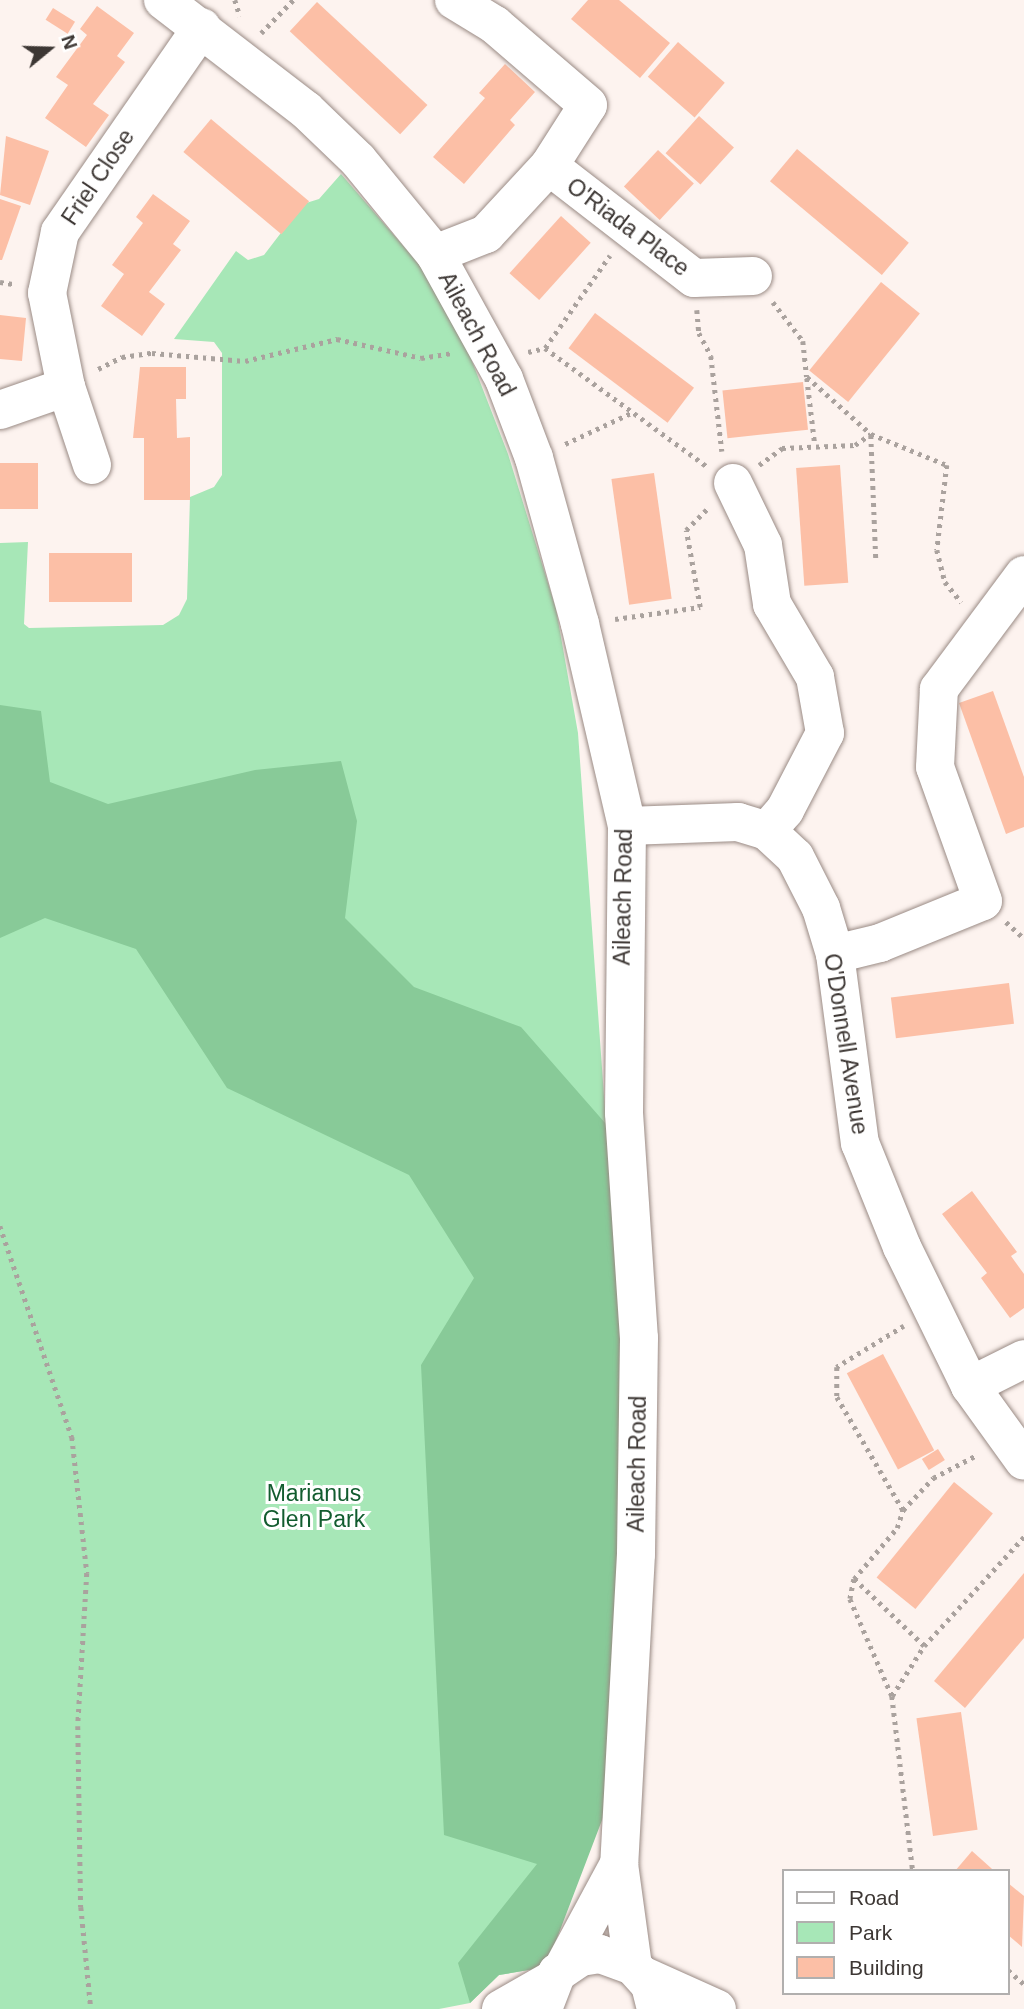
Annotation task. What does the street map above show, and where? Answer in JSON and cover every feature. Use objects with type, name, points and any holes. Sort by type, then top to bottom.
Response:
[{"type":"street","name":"Aileach Road","points":[[163,0],[238,56],[358,160],[435,254],[492,354],[534,458],[580,624],[626,827],[624,1113],[639,1338],[636,1554],[619,1864],[644,1984]]},
{"type":"street","points":[[435,254],[486,234],[549,166],[588,105],[495,25],[454,0]]},
{"type":"street","name":"Friel Close","points":[[92,465],[66,387],[47,293],[60,232],[202,27]]},
{"type":"street","name":"O'Riada Place","points":[[549,166],[694,278],[753,276]]},
{"type":"street","points":[[0,410],[66,387]]},
{"type":"street","points":[[626,827],[738,822],[767,831],[785,810],[825,733],[815,677],[772,604],[762,545],[733,484]]},
{"type":"street","points":[[835,954],[880,943],[983,901],[935,767],[939,689],[1024,575]]},
{"type":"street","name":"O'Donnell Avenue","points":[[767,831],[807,876],[835,954],[860,1143],[932,1310],[970,1386],[1017,1451]]},
{"type":"street","points":[[970,1386],[1024,1359]]},
{"type":"street","name":"Aileach Road","points":[[553,1986],[619,1864]]},
{"type":"street","points":[[501,2009],[553,1986],[600,1954],[644,1984],[717,2009]]},
{"type":"path","points":[[238,56],[293,0]]},
{"type":"path","points":[[545,348],[629,229]]},
{"type":"path","points":[[753,276],[803,341],[815,445]]},
{"type":"path","points":[[694,278],[699,333],[711,356],[719,442],[733,484]]},
{"type":"path","points":[[66,387],[122,357],[152,353],[245,361],[337,339],[421,358],[545,348],[631,413],[733,484]]},
{"type":"path","points":[[807,377],[871,434],[947,465],[937,550],[945,582],[963,605],[989,622]]},
{"type":"path","points":[[534,458],[631,413]]},
{"type":"path","points":[[580,624],[700,607],[686,530],[733,484],[782,448],[855,445],[871,434]]},
{"type":"path","points":[[871,434],[876,559]]},
{"type":"path","points":[[0,1226],[72,1437],[87,1573],[78,1726],[81,1907],[91,2009]]},
{"type":"path","points":[[903,1510],[837,1397],[833,1380],[837,1367],[932,1310]]},
{"type":"path","points":[[913,1869],[892,1696],[850,1599],[854,1579],[897,1528],[903,1510],[933,1478],[1017,1451]]},
{"type":"path","points":[[892,1696],[924,1646],[1024,1538]]},
{"type":"path","points":[[854,1579],[924,1646]]},
{"type":"path","points":[[1010,1972],[1024,1984]]},
{"type":"green space","name":"Marianus Glen Park","points":[[341,174],[431,278],[468,351],[508,454],[556,609],[578,733],[606,1124],[546,1967],[499,1975],[470,2003],[439,2009],[0,2009],[0,543],[28,542],[24,624],[29,628],[163,625],[179,615],[187,599],[190,497],[214,487],[222,475],[222,353],[214,342],[174,339],[236,251],[248,260],[264,255],[303,204],[319,199]]},
{"type":"green space","points":[[0,705],[41,711],[50,782],[108,804],[255,770],[341,761],[357,821],[345,918],[414,987],[521,1027],[606,1124],[625,1341],[612,1794],[546,1967],[499,1975],[470,2003],[458,1963],[537,1864],[444,1835],[421,1365],[474,1278],[409,1175],[227,1088],[136,949],[45,918],[0,938]]},
{"type":"building","points":[[588,0],[619,0],[670,43],[640,78],[571,19]]},
{"type":"building","points":[[317,2],[427,105],[400,134],[290,31]]},
{"type":"building","points":[[97,6],[134,33],[117,56],[125,62],[93,104],[109,115],[86,147],[45,118],[68,85],[56,77],[87,35],[80,29]]},
{"type":"building","points":[[53,8],[75,22],[68,34],[46,20]]},
{"type":"building","points":[[678,42],[725,83],[695,117],[648,77]]},
{"type":"building","points":[[505,64],[535,92],[510,120],[515,125],[464,184],[433,157],[485,98],[479,93]]},
{"type":"building","points":[[699,116],[734,147],[700,185],[666,153]]},
{"type":"building","points":[[211,119],[309,201],[281,234],[183,152]]},
{"type":"building","points":[[6,136],[49,151],[30,205],[0,195]]},
{"type":"building","points":[[797,149],[909,243],[882,275],[770,181]]},
{"type":"building","points":[[658,150],[694,183],[660,220],[624,187]]},
{"type":"building","points":[[153,194],[190,221],[173,244],[181,250],[149,292],[165,304],[142,336],[101,306],[124,274],[112,265],[143,223],[136,217]]},
{"type":"building","points":[[0,199],[21,206],[2,260],[0,260]]},
{"type":"building","points":[[561,216],[591,243],[539,300],[509,273]]},
{"type":"building","points":[[881,282],[920,313],[848,402],[809,371]]},
{"type":"building","points":[[595,313],[694,388],[668,423],[569,348]]},
{"type":"building","points":[[0,315],[26,318],[22,361],[0,359]]},
{"type":"building","points":[[140,367],[186,367],[186,399],[176,399],[177,438],[190,437],[190,500],[144,500],[144,438],[133,438]]},
{"type":"building","points":[[803,382],[808,430],[727,438],[722,390]]},
{"type":"building","points":[[0,463],[38,463],[38,509],[0,509]]},
{"type":"building","points":[[840,465],[848,583],[804,586],[796,468]]},
{"type":"building","points":[[654,473],[672,599],[629,605],[611,479]]},
{"type":"building","points":[[49,553],[132,553],[132,602],[49,602]]},
{"type":"building","points":[[993,691],[1024,777],[1024,827],[1006,834],[959,703]]},
{"type":"building","points":[[1009,983],[1014,1024],[896,1038],[891,998]]},
{"type":"building","points":[[972,1191],[1017,1252],[1011,1256],[1024,1274],[1024,1308],[1010,1318],[981,1278],[987,1273],[942,1214]]},
{"type":"building","points":[[883,1354],[934,1450],[898,1469],[847,1373]]},
{"type":"building","points":[[938,1449],[945,1460],[929,1470],[922,1459]]},
{"type":"building","points":[[954,1482],[993,1513],[915,1609],[877,1578]]},
{"type":"building","points":[[1024,1573],[1024,1638],[965,1708],[934,1681]]},
{"type":"building","points":[[961,1712],[978,1830],[933,1836],[916,1718]]},
{"type":"building","points":[[972,1851],[992,1869],[957,1869]]},
{"type":"building","points":[[1010,1885],[1024,1896],[1022,1947],[1010,1937]]}]
